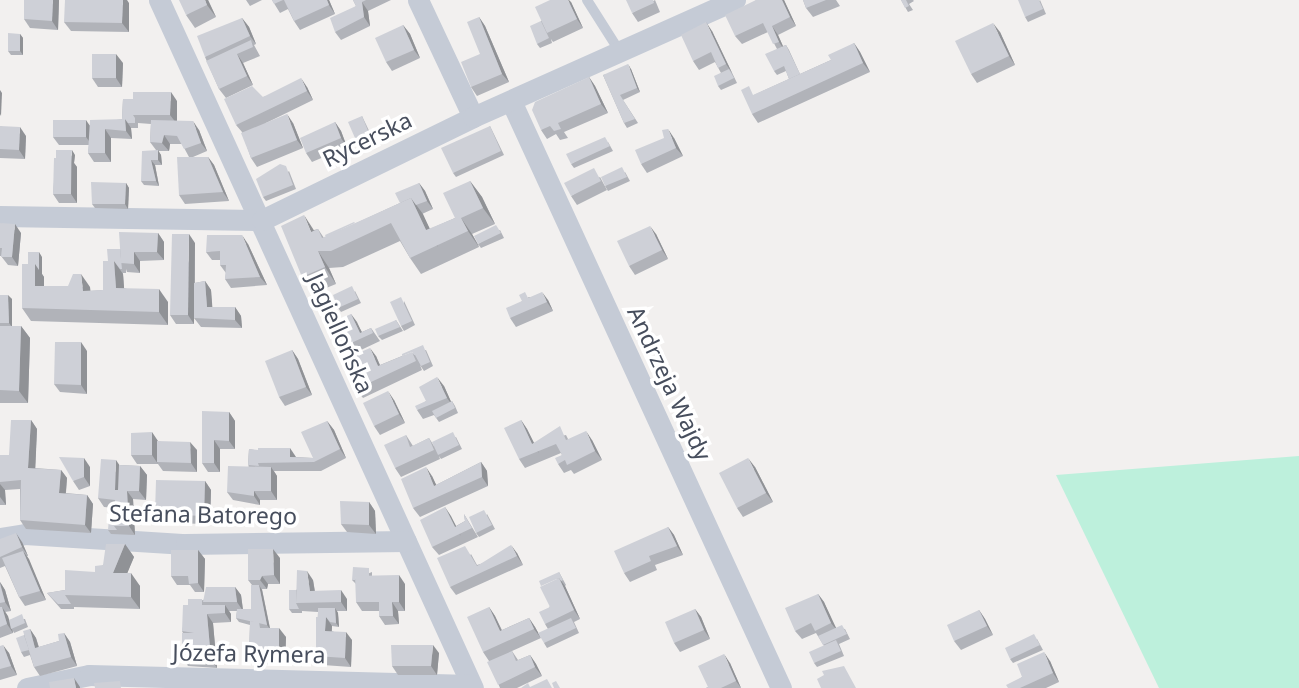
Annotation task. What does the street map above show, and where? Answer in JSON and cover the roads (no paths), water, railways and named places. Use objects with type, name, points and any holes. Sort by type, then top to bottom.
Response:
[{"type":"street","name":"Jagiellońska","points":[[159,0],[262,220],[472,686]]},
{"type":"street","points":[[418,0],[473,117]]},
{"type":"street","name":"Rycerska","points":[[0,216],[262,220],[473,117],[735,0]]},
{"type":"street","name":"Andrzeja Wajdy","points":[[512,101],[781,688]]},
{"type":"street","name":"Stefana Batorego","points":[[0,538],[25,534],[186,544],[406,541]]},
{"type":"street","name":"Józefa Rymera","points":[[27,688],[89,675],[472,686]]},
{"type":"lane","points":[[587,0],[620,52]]}]
